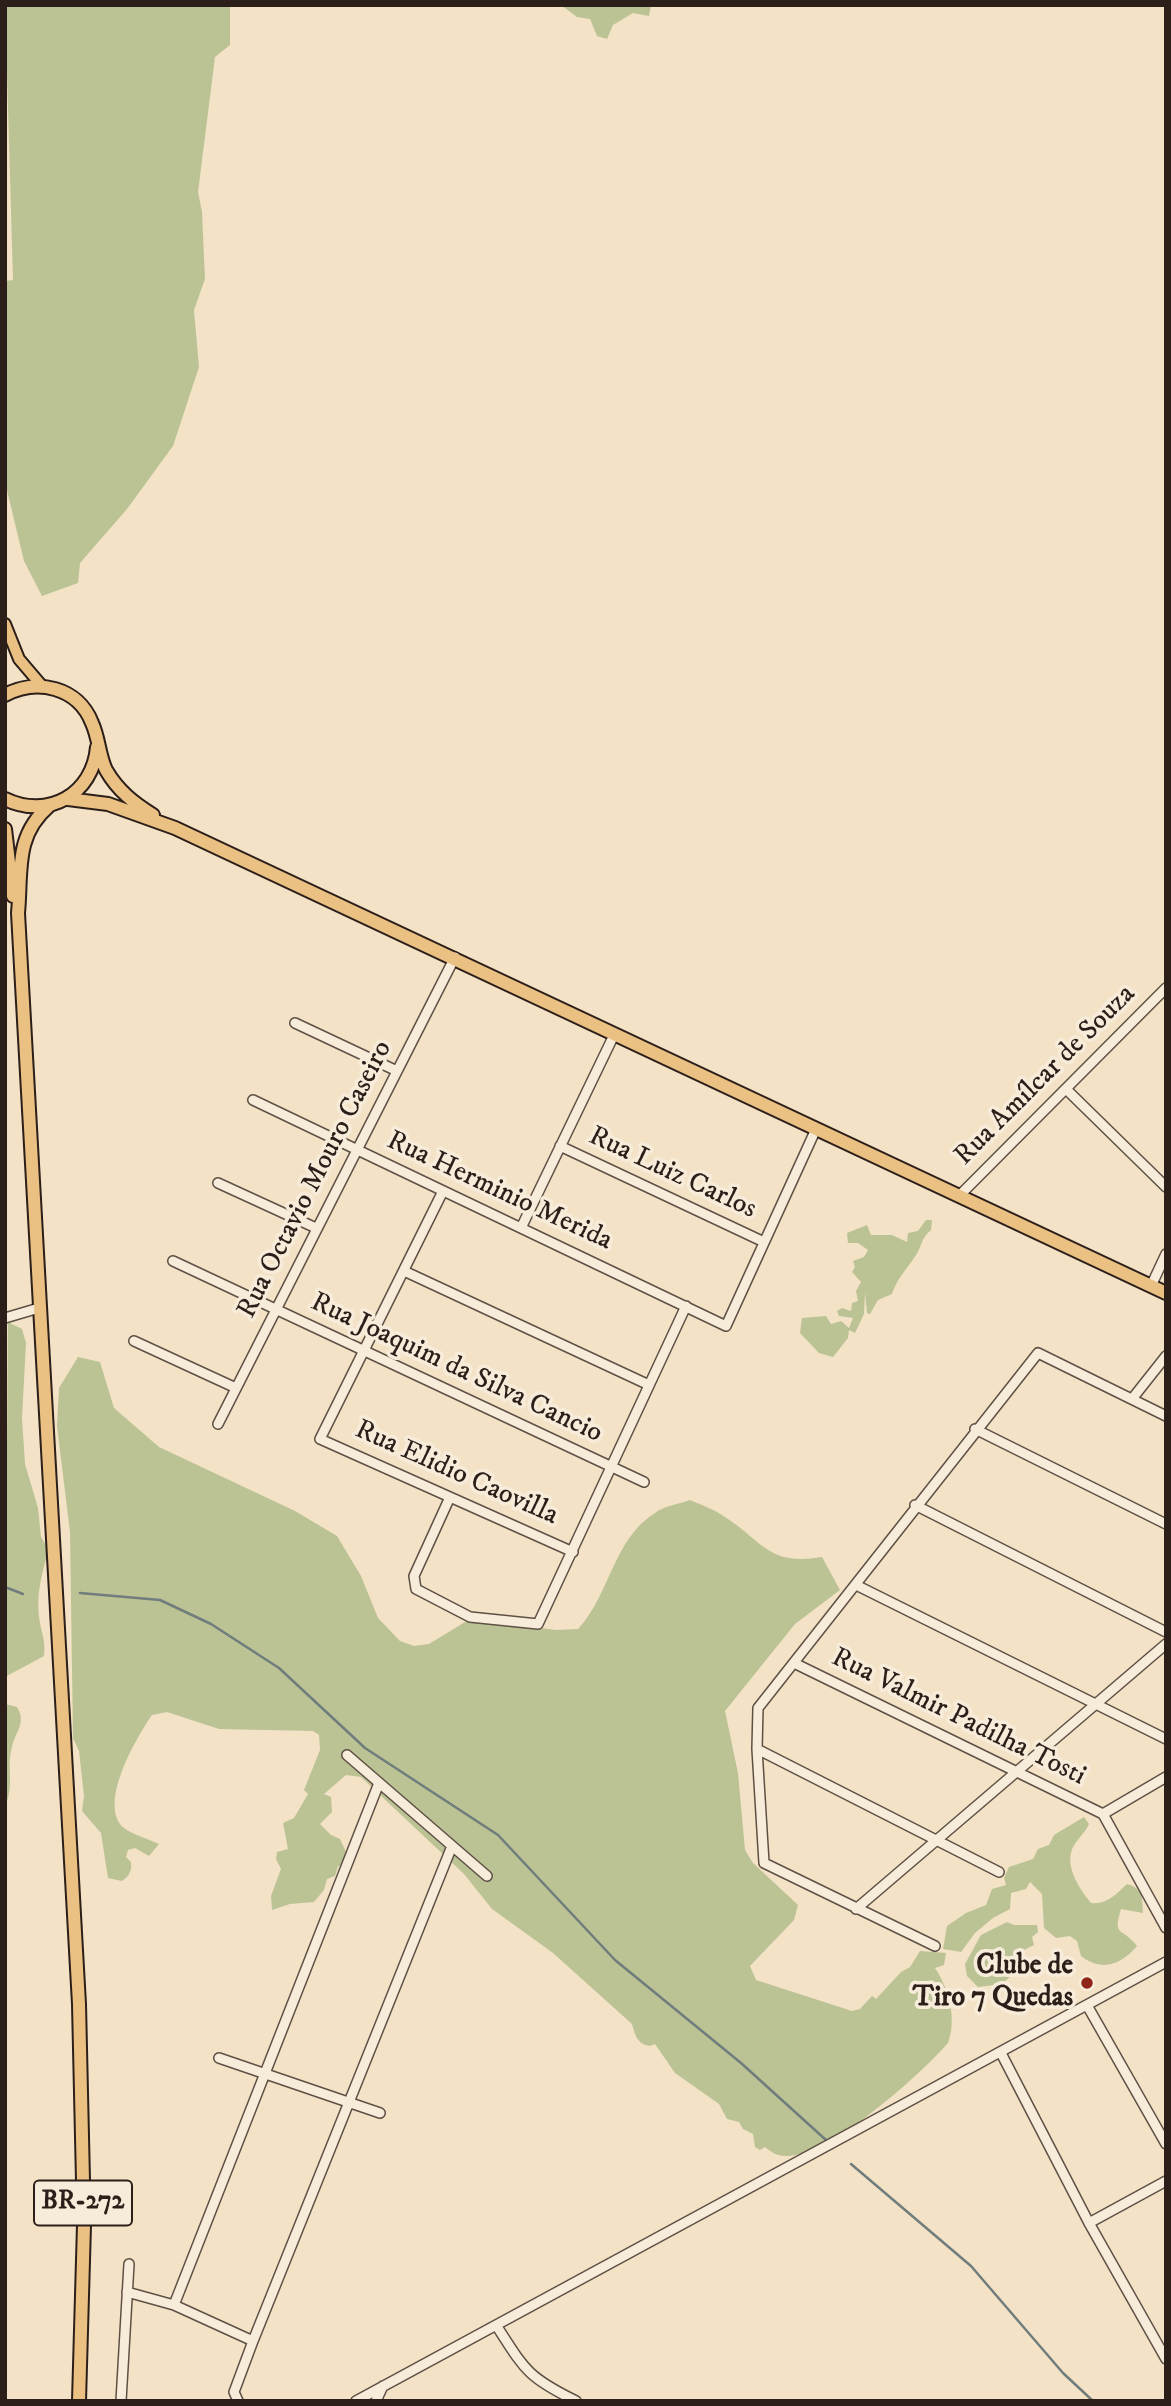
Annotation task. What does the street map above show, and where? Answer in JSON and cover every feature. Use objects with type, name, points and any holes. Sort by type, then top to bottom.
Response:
[{"type":"highway","points":[[5,695],[28,687],[42,686],[54,688],[76,700],[91,719],[104,767],[120,791],[175,828]]},
{"type":"highway","points":[[5,799],[27,807],[49,806],[68,799],[90,775],[97,743]]},
{"type":"highway","points":[[68,799],[107,804],[175,828],[455,957],[614,1035],[1166,1293]]},
{"type":"highway","points":[[39,1308],[18,913],[23,839],[34,818],[49,806]]},
{"type":"highway","points":[[5,829],[13,895],[18,913]]},
{"type":"highway","name":"BR-272","points":[[39,1308],[79,2004],[84,2225],[79,2401]]},
{"type":"main road","points":[[5,624],[19,659],[42,686]]},
{"type":"street","name":"Rua Octavio Mouro Caseiro","points":[[218,1424],[355,1149],[455,957]]},
{"type":"street","name":"Rua Amílcar de Souza","points":[[959,1196],[1165,990]]},
{"type":"street","points":[[295,1023],[397,1071]]},
{"type":"street","points":[[521,1228],[614,1035]]},
{"type":"street","points":[[1066,1089],[1166,1187]]},
{"type":"street","name":"Rua Herminio Merida","points":[[253,1100],[726,1326],[764,1242]]},
{"type":"street","points":[[764,1242],[816,1129]]},
{"type":"street","name":"Rua Luiz Carlos","points":[[560,1146],[764,1242]]},
{"type":"street","points":[[218,1183],[316,1228]]},
{"type":"street","points":[[364,1350],[443,1191]]},
{"type":"street","points":[[1151,1286],[1166,1254]]},
{"type":"street","name":"Rua Joaquim da Silva Cancio","points":[[173,1261],[644,1482]]},
{"type":"street","points":[[404,1271],[649,1385]]},
{"type":"street","points":[[450,1497],[414,1576],[416,1589],[470,1617],[533,1624],[542,1620],[686,1306]]},
{"type":"street","points":[[5,1318],[39,1308]]},
{"type":"street","points":[[134,1341],[236,1388]]},
{"type":"street","name":"Rua Elidio Caovilla","points":[[364,1350],[320,1438],[573,1552]]},
{"type":"street","points":[[935,1946],[764,1863],[757,1749],[758,1708],[856,1585],[915,1505],[1038,1353],[1166,1416]]},
{"type":"street","points":[[1132,1399],[1166,1356]]},
{"type":"street","points":[[975,1429],[1166,1524]]},
{"type":"street","points":[[915,1505],[1166,1632]]},
{"type":"street","points":[[856,1585],[1166,1739]]},
{"type":"street","points":[[856,1909],[1093,1703],[1166,1644]]},
{"type":"street","name":"Rua Valmir Padilha Tosti","points":[[794,1663],[1103,1814]]},
{"type":"street","points":[[757,1749],[999,1872]]},
{"type":"street","points":[[347,1755],[487,1876]]},
{"type":"street","points":[[1166,1777],[1103,1814],[1166,1928]]},
{"type":"street","points":[[174,2305],[379,1783]]},
{"type":"street","points":[[238,2401],[234,2392],[253,2341],[452,1846]]},
{"type":"street","points":[[356,2401],[1166,1962]]},
{"type":"street","points":[[1087,2007],[1166,2144]]},
{"type":"street","points":[[1001,2053],[1089,2223],[1166,2359]]},
{"type":"street","points":[[219,2059],[380,2113]]},
{"type":"street","points":[[1089,2223],[1166,2182]]},
{"type":"street","points":[[121,2401],[129,2264]]},
{"type":"street","points":[[127,2292],[174,2305],[253,2341]]},
{"type":"street","points":[[496,2325],[527,2372],[538,2382],[576,2401]]},
{"type":"street","points":[[376,2401],[383,2386]]},
{"type":"green space","points":[[5,5],[230,5],[230,45],[215,57],[198,192],[202,212],[205,279],[194,310],[199,367],[173,446],[127,509],[80,563],[78,583],[42,596],[24,561],[5,482],[5,281],[13,280]]},
{"type":"green space","points":[[561,5],[651,5],[649,16],[633,13],[613,25],[607,39],[597,36],[590,19],[577,17]]},
{"type":"green space","points":[[926,1220],[932,1220],[931,1230],[892,1294],[878,1300],[870,1314],[867,1313],[865,1293],[864,1314],[855,1333],[849,1330],[848,1338],[833,1357],[819,1353],[800,1333],[802,1318],[826,1316],[831,1324],[841,1321],[849,1328],[853,1318],[839,1316],[837,1311],[842,1308],[851,1311],[852,1303],[858,1301],[856,1291],[861,1282],[852,1272],[855,1267],[853,1261],[864,1257],[868,1250],[858,1243],[848,1243],[847,1233],[867,1225],[871,1235],[892,1235],[907,1242],[908,1233],[918,1231]]},
{"type":"green space","points":[[8,1322],[22,1329],[26,1343],[22,1418],[25,1464],[38,1508],[41,1537],[49,1550],[38,1600],[44,1656],[5,1677]]},
{"type":"green space","points":[[78,1357],[100,1362],[114,1408],[159,1447],[295,1511],[337,1536],[361,1576],[378,1618],[400,1641],[414,1646],[429,1644],[470,1619],[556,1630],[578,1629],[598,1600],[630,1537],[641,1524],[663,1509],[690,1500],[721,1514],[778,1555],[804,1559],[822,1557],[840,1590],[795,1624],[725,1711],[738,1773],[745,1850],[753,1863],[798,1905],[794,1920],[750,1966],[756,1980],[852,2011],[860,2009],[872,1996],[876,1999],[901,1972],[910,1967],[920,1951],[946,1953],[944,1965],[935,1968],[944,1985],[952,2014],[948,2043],[917,2074],[872,2112],[825,2144],[803,2153],[785,2156],[765,2147],[760,2150],[755,2147],[753,2134],[743,2129],[739,2122],[727,2119],[719,2104],[675,2073],[655,2044],[650,2046],[639,2041],[632,2024],[553,1953],[492,1909],[464,1874],[361,1777],[346,1775],[324,1794],[331,1797],[332,1812],[320,1824],[331,1835],[340,1839],[347,1854],[344,1866],[338,1866],[335,1876],[327,1879],[324,1890],[314,1902],[290,1904],[272,1910],[271,1896],[281,1869],[276,1859],[277,1852],[288,1849],[283,1823],[294,1818],[308,1794],[304,1790],[320,1750],[319,1735],[313,1731],[219,1729],[167,1712],[152,1715],[129,1755],[117,1788],[115,1804],[117,1817],[124,1828],[159,1844],[149,1856],[135,1848],[128,1850],[126,1857],[131,1865],[128,1875],[122,1881],[108,1878],[101,1833],[82,1811],[84,1796],[79,1751],[73,1738],[70,1532],[57,1426],[59,1388]]},
{"type":"green space","points":[[5,1704],[17,1707],[21,1718],[10,1755],[9,1791],[5,1807]]},
{"type":"green space","points":[[1084,1817],[1089,1824],[1071,1854],[1074,1876],[1091,1903],[1107,1901],[1127,1884],[1139,1891],[1143,1913],[1121,1909],[1118,1924],[1120,1931],[1137,1946],[1131,1953],[1118,1962],[1104,1965],[1081,1956],[1077,1941],[1070,1936],[1056,1938],[1044,1928],[1042,1894],[1030,1882],[1026,1889],[1011,1893],[1010,1909],[993,1918],[975,1933],[961,1952],[943,1949],[947,1926],[966,1913],[986,1905],[992,1889],[1006,1885],[1004,1878],[1009,1867],[1033,1859],[1038,1849],[1049,1845],[1054,1835]]},
{"type":"green space","points":[[1007,1922],[1014,1925],[1037,1925],[1038,1932],[1032,1937],[1034,1945],[1012,1956],[1011,1976],[1002,1984],[978,1987],[967,1976],[965,1964],[981,1935]]},
{"type":"waterway","points":[[5,1587],[23,1594]]},
{"type":"waterway","points":[[80,1593],[160,1600],[211,1624],[279,1668],[365,1748],[498,1835],[615,1960],[741,2063],[826,2140]]},
{"type":"waterway","points":[[851,2164],[971,2266],[1063,2373],[1093,2401]]},
{"type":"place","name":"Clube de Tiro 7 Quedas","points":[[1087,1983]]}]
